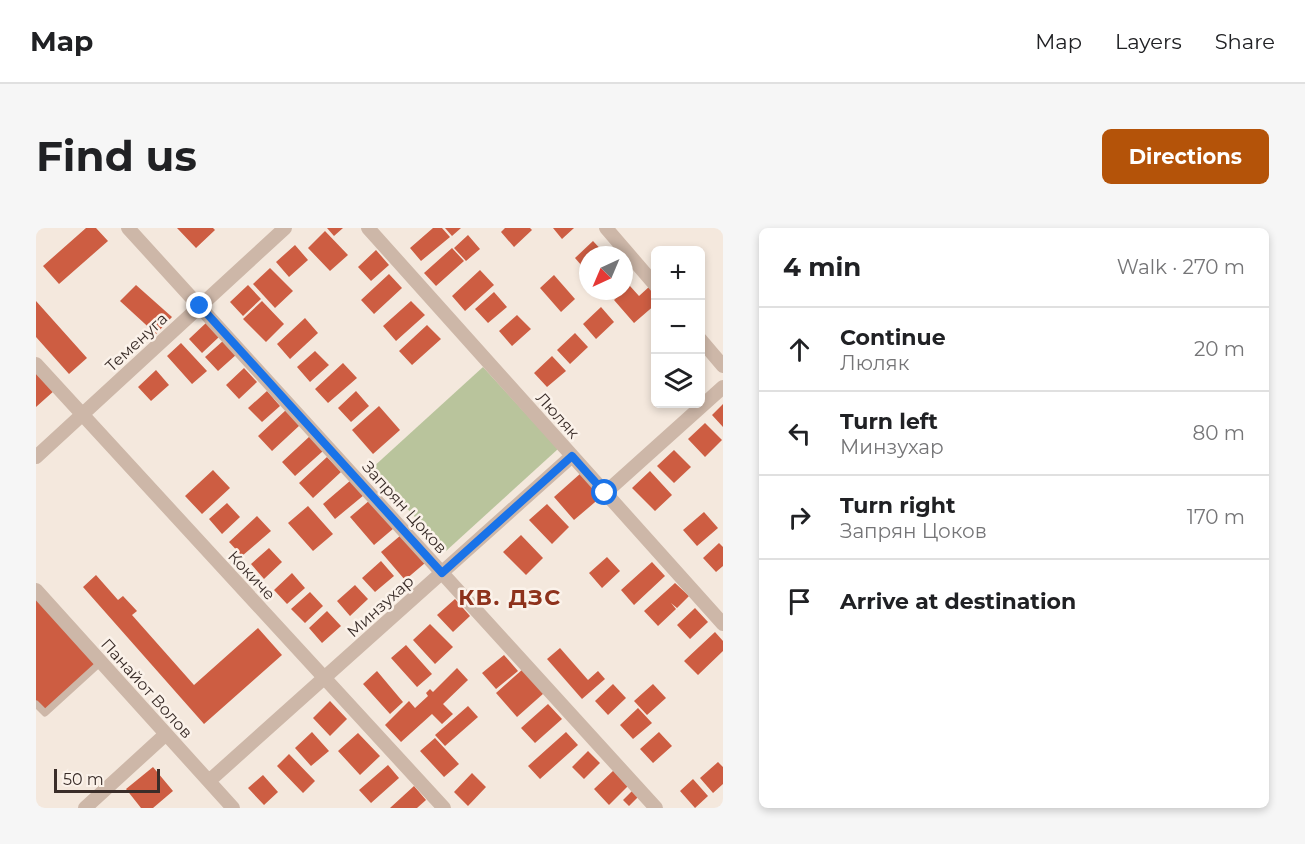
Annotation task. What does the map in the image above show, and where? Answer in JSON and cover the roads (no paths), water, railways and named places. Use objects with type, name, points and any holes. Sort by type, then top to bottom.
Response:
[{"type":"street","name":"Запрян Цоков","points":[[128,228],[656,808]]},
{"type":"street","name":"Теменуга","points":[[36,457],[285,228]]},
{"type":"street","name":"Люляк","points":[[368,228],[723,624]]},
{"type":"street","points":[[606,228],[651,280]]},
{"type":"street","points":[[705,345],[723,366]]},
{"type":"street","name":"Кокиче","points":[[36,364],[444,808]]},
{"type":"street","points":[[605,493],[723,387]]},
{"type":"street","name":"Минзухар","points":[[209,781],[572,456]]},
{"type":"street","name":"Панайот Волов","points":[[36,590],[233,808]]},
{"type":"street","points":[[85,808],[166,734]]},
{"type":"lane","points":[[36,704],[45,713],[101,662]]},
{"type":"district","name":"КВ. ДЗС","points":[[510,597]]}]
